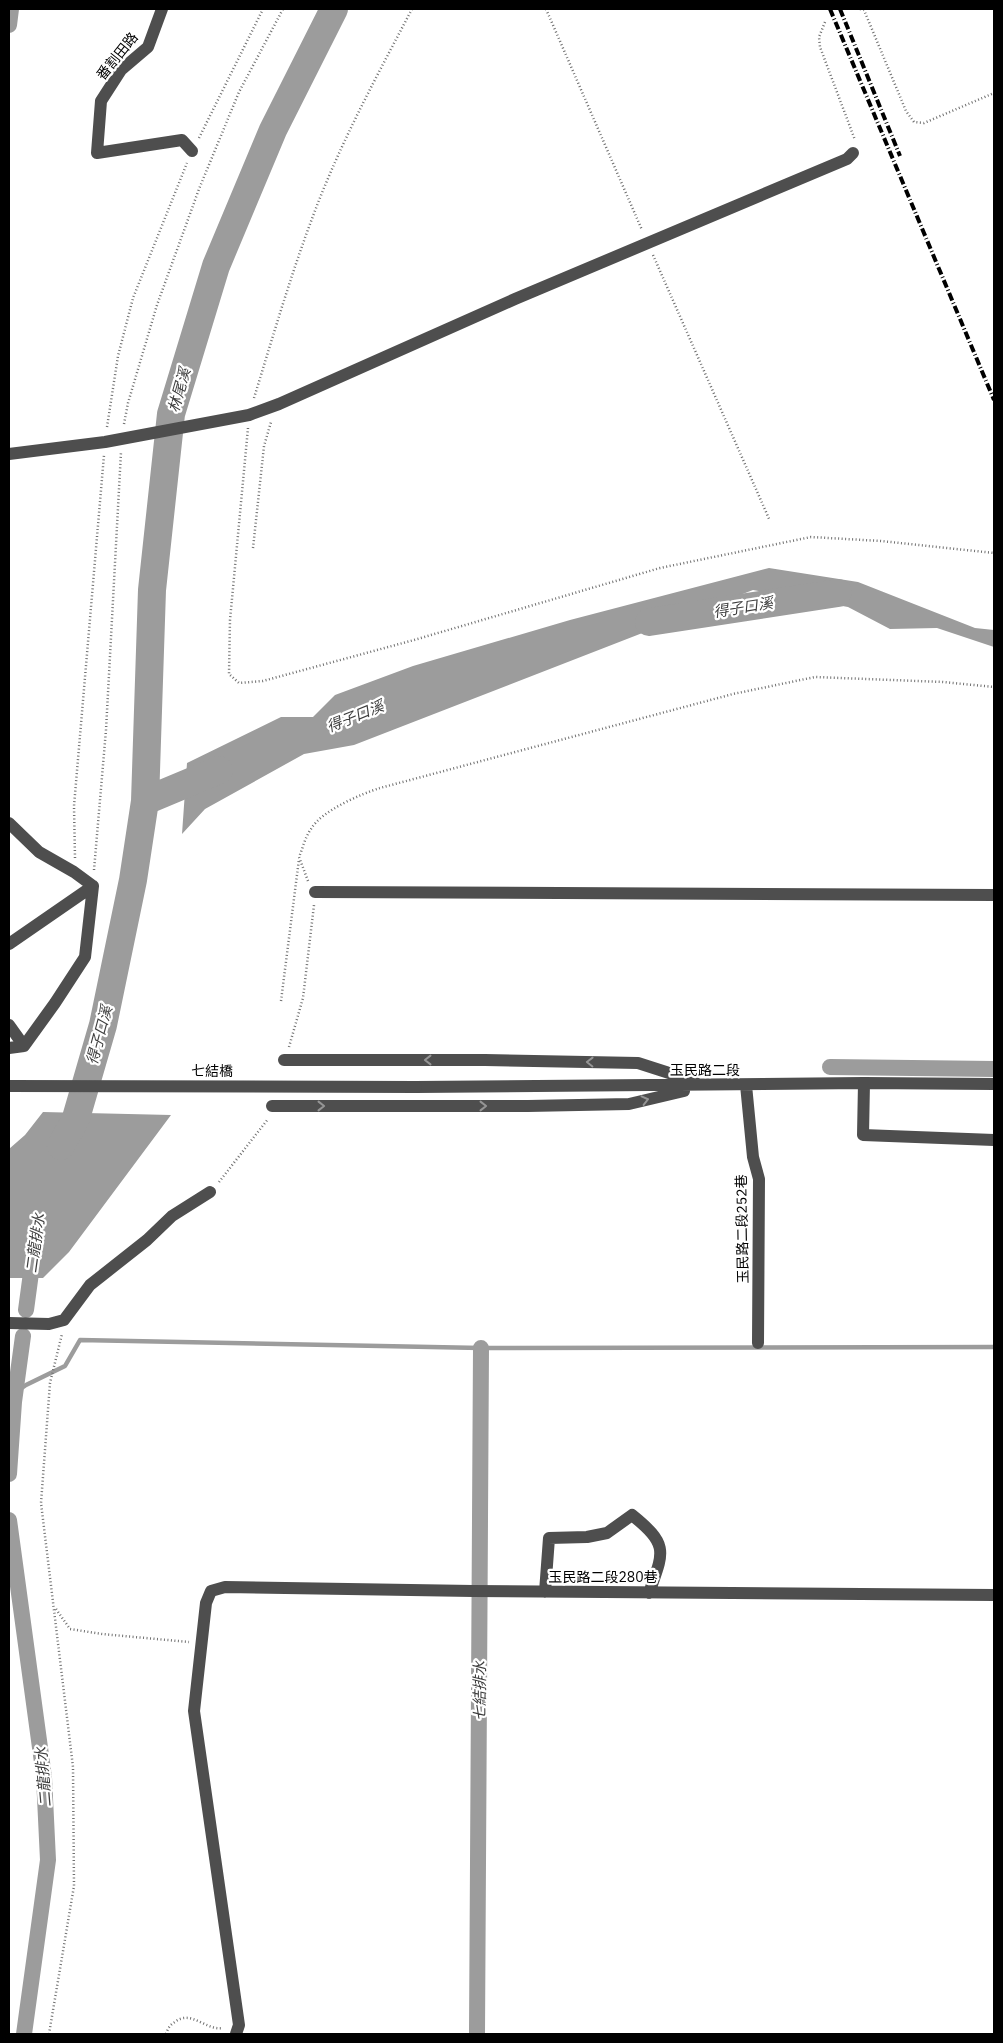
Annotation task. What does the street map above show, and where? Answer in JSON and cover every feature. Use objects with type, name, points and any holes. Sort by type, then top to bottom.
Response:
[{"type":"street","name":"番割田路","points":[[162,9],[148,47],[121,70],[101,101],[97,153],[182,140],[192,151]]},
{"type":"street","points":[[9,454],[105,442],[249,415],[279,404],[515,299],[847,159],[853,154]]},
{"type":"street","points":[[9,823],[39,852],[74,872],[93,886]]},
{"type":"street","points":[[9,944],[93,886]]},
{"type":"street","points":[[9,1048],[24,1046],[86,957],[93,886]]},
{"type":"street","points":[[315,892],[994,895]]},
{"type":"street","points":[[9,1025],[24,1046]]},
{"type":"street","points":[[284,1060],[485,1060],[638,1064],[706,1085]]},
{"type":"street","points":[[864,1083],[863,1135],[994,1140]]},
{"type":"street","name":"玉民路二段","points":[[416,1087],[864,1083],[994,1084]]},
{"type":"street","points":[[272,1106],[629,1104],[706,1085]]},
{"type":"street","name":"玉民路二段252巷","points":[[746,1085],[753,1157],[759,1179],[758,1343]]},
{"type":"street","name":"七結橋","points":[[9,1086],[416,1087]]},
{"type":"street","points":[[9,1323],[49,1324],[64,1320],[90,1286],[147,1240],[172,1216],[210,1192]]},
{"type":"street","points":[[544,1592],[549,1538],[588,1537],[607,1533],[632,1515],[647,1527],[660,1544],[661,1560],[649,1593]]},
{"type":"street","name":"玉民路二段280巷","points":[[202,1643],[206,1603],[211,1591],[225,1587],[473,1592],[994,1595]]},
{"type":"street","points":[[202,1643],[194,1711],[237,2029]]},
{"type":"path","points":[[74,872],[76,846],[74,806],[105,442],[118,356],[133,298],[192,151],[263,9]]},
{"type":"path","points":[[412,9],[362,104],[318,202],[281,309],[249,415],[230,620],[229,674],[239,683],[263,681],[404,643],[660,568],[812,537],[881,541],[994,553]]},
{"type":"path","points":[[546,9],[770,521]]},
{"type":"path","points":[[860,9],[864,10],[906,111],[914,122],[924,123],[994,93]]},
{"type":"path","points":[[824,22],[819,37],[820,47],[854,134],[856,146],[853,154]]},
{"type":"path","points":[[253,548],[264,446],[270,423],[277,420]]},
{"type":"path","points":[[281,1002],[299,857],[311,828],[321,818],[356,796],[741,692],[815,678],[934,682],[994,687]]},
{"type":"path","points":[[299,857],[307,880],[315,892]]},
{"type":"path","points":[[49,2034],[74,1886],[73,1767],[41,1502],[50,1383],[61,1342],[64,1320]]},
{"type":"path","points":[[55,1608],[70,1628],[102,1634],[202,1643]]},
{"type":"path","points":[[166,2034],[168,2028],[177,2020],[188,2017],[216,2029],[237,2029]]},
{"type":"water","points":[[769,568],[858,582],[975,628],[994,630],[994,647],[937,628],[890,629],[848,607],[753,590],[354,745],[304,754],[205,809],[182,834],[187,763],[281,717],[313,717],[335,695],[413,666],[570,620]]},
{"type":"water","points":[[43,1112],[171,1115],[69,1252],[43,1278],[9,1278],[9,1149],[25,1135]]},
{"type":"waterway","points":[[9,25],[11,9]]},
{"type":"waterway","name":"林尾溪","points":[[61,1146],[76,1118],[103,1025],[133,880],[145,801],[152,590],[171,414],[216,266],[273,130],[334,9]]},
{"type":"waterway","name":"得子口溪","points":[[649,622],[838,593]]},
{"type":"waterway","name":"得子口溪","points":[[145,801],[219,770]]},
{"type":"waterway","points":[[830,1067],[994,1069]]},
{"type":"waterway","name":"二龍排水","points":[[26,1310],[33,1258]]},
{"type":"waterway","name":"二龍排水","points":[[9,1474],[14,1402],[23,1336]]},
{"type":"waterway","points":[[16,1392],[65,1366],[80,1340],[481,1348],[994,1347]]},
{"type":"waterway","name":"七結排水","points":[[477,2034],[481,1348]]},
{"type":"waterway","name":"二龍排水","points":[[9,1520],[44,1777],[48,1860],[24,2034]]},
{"type":"railway","points":[[830,9],[994,400]]},
{"type":"railway","points":[[840,9],[900,156]]}]
